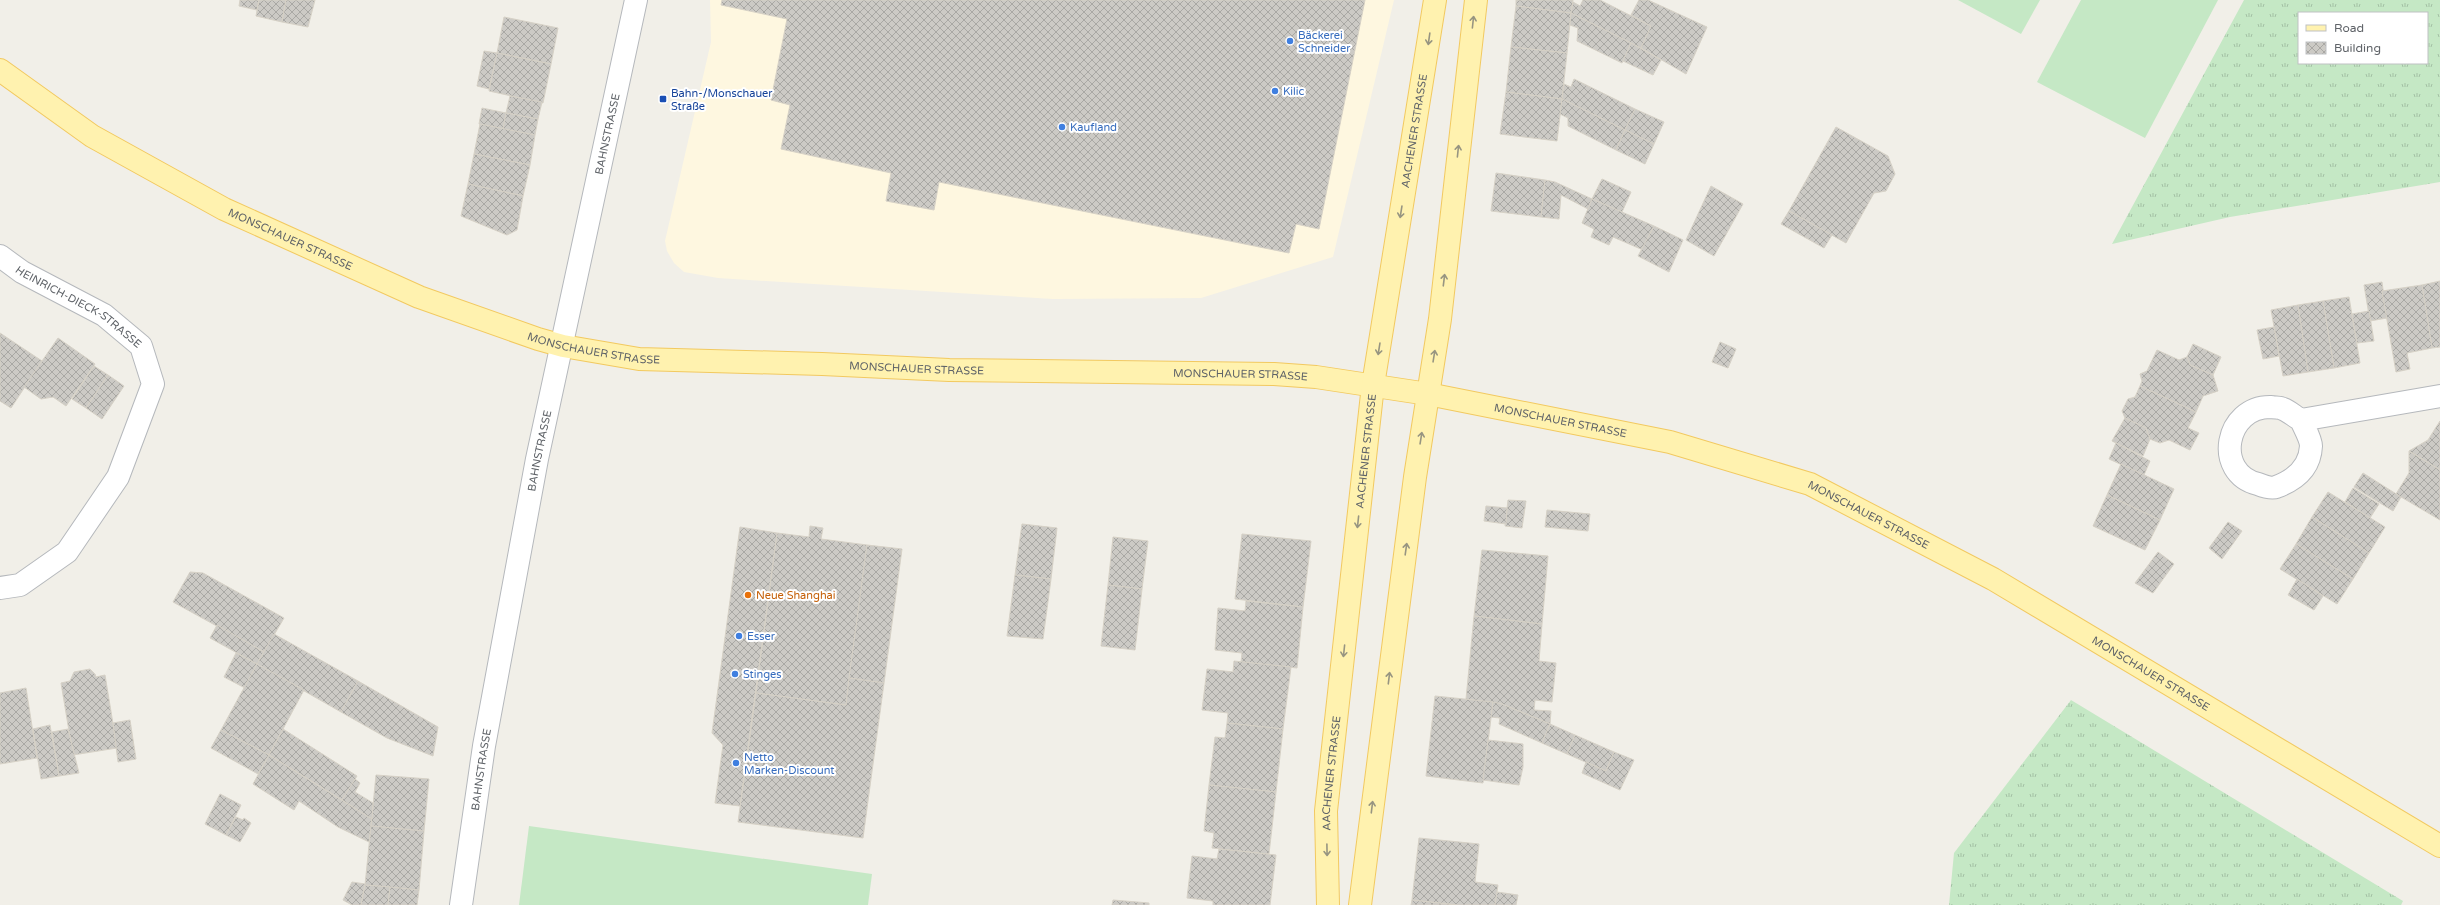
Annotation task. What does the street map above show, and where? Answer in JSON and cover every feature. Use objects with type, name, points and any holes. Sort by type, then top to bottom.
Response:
[{"type":"main road","name":"AACHENER STRASSE","points":[[1328,905],[1326,811],[1374,385],[1435,0]]},
{"type":"main road","points":[[1360,905],[1428,394],[1440,319],[1476,0]]},
{"type":"main road","name":"MONSCHAUER STRASSE","points":[[0,70],[92,136],[224,210],[419,297],[538,339],[563,346],[639,359],[822,364],[957,370],[1274,374],[1374,385],[1428,394],[1670,442],[1810,484],[1993,579],[2440,846]]},
{"type":"street","name":"BAHNSTRASSE","points":[[460,905],[487,730],[537,459],[563,346],[636,0]]},
{"type":"street","name":"HEINRICH-DIECK-STRASSE","points":[[0,256],[22,272],[110,320],[141,346],[153,384],[118,477],[67,552],[20,585],[0,588]]},
{"type":"street","points":[[2301,420],[2440,396]]},
{"type":"shaded area","name":"Kaufland","points":[[710,0],[1394,0],[1333,257],[1201,298],[1053,299],[718,278],[684,272],[674,263],[667,251],[665,241],[711,42]]},
{"type":"green space","points":[[1958,0],[2040,0],[2021,34]]},
{"type":"green space","points":[[2081,0],[2218,0],[2145,138],[2037,82]]},
{"type":"green space","points":[[2244,0],[2440,0],[2440,182],[2230,217],[2112,244]]},
{"type":"green space","points":[[2071,700],[2403,901],[2401,905],[1949,905],[1954,853]]},
{"type":"green space","points":[[529,826],[872,874],[868,905],[519,905]]},
{"type":"building","points":[[240,0],[259,0],[257,10],[239,6]]},
{"type":"building","points":[[259,0],[286,0],[282,22],[256,16]]},
{"type":"building","points":[[286,0],[315,0],[308,27],[282,22]]},
{"type":"building","name":"Kaufland","points":[[722,0],[1365,0],[1319,229],[1296,224],[1289,253],[939,182],[934,210],[886,201],[891,173],[781,149],[790,105],[771,100],[787,19],[721,5]]},
{"type":"building","points":[[1516,0],[1573,0],[1571,13],[1516,6]]},
{"type":"building","points":[[1583,0],[1600,0],[1651,26],[1641,48],[1571,13],[1573,2],[1580,6]]},
{"type":"building","points":[[1639,0],[1648,0],[1707,27],[1686,74],[1641,48],[1651,26],[1631,15]]},
{"type":"building","points":[[1516,6],[1571,13],[1567,53],[1511,47]]},
{"type":"building","points":[[1571,13],[1631,43],[1622,63],[1577,41],[1578,28],[1570,25]]},
{"type":"building","points":[[504,17],[558,28],[551,64],[497,53]]},
{"type":"building","points":[[1631,43],[1661,60],[1653,75],[1623,61]]},
{"type":"building","points":[[1511,47],[1567,53],[1562,99],[1506,92]]},
{"type":"building","points":[[484,51],[497,53],[489,89],[477,86]]},
{"type":"building","points":[[497,53],[551,64],[543,103],[489,91]]},
{"type":"building","points":[[1574,79],[1635,109],[1625,130],[1562,99],[1564,84],[1571,87]]},
{"type":"building","points":[[1506,92],[1562,99],[1557,141],[1500,134]]},
{"type":"building","points":[[510,96],[542,102],[538,119],[506,113]]},
{"type":"building","points":[[1562,99],[1625,130],[1616,150],[1568,126],[1568,118],[1560,114]]},
{"type":"building","points":[[482,108],[506,113],[503,129],[479,124]]},
{"type":"building","points":[[1635,109],[1664,122],[1654,144],[1625,130]]},
{"type":"building","points":[[506,113],[538,119],[535,135],[503,129]]},
{"type":"building","points":[[480,124],[535,135],[530,165],[474,154]]},
{"type":"building","points":[[1836,127],[1888,156],[1895,174],[1886,191],[1874,193],[1846,243],[1789,211]]},
{"type":"building","points":[[1625,130],[1654,144],[1645,164],[1616,150]]},
{"type":"building","points":[[474,154],[530,165],[523,196],[468,184]]},
{"type":"building","points":[[1496,173],[1545,180],[1541,217],[1491,211]]},
{"type":"building","points":[[1602,179],[1631,192],[1622,212],[1592,199]]},
{"type":"building","points":[[1545,180],[1555,182],[1592,199],[1588,209],[1561,195],[1559,219],[1541,217]]},
{"type":"building","points":[[468,184],[523,196],[517,230],[507,235],[461,216]]},
{"type":"building","points":[[1711,186],[1743,204],[1714,256],[1686,240]]},
{"type":"building","points":[[1592,199],[1654,226],[1643,250],[1613,237],[1609,245],[1591,237],[1594,229],[1582,223]]},
{"type":"building","points":[[1789,211],[1832,235],[1824,248],[1781,224]]},
{"type":"building","points":[[1654,226],[1683,240],[1669,272],[1638,256]]},
{"type":"building","points":[[2440,281],[2440,347],[2432,348],[2422,285]]},
{"type":"building","points":[[2382,282],[2387,318],[2370,321],[2364,285]]},
{"type":"building","points":[[2422,285],[2432,348],[2407,353],[2410,369],[2396,372],[2382,291]]},
{"type":"building","points":[[2349,297],[2360,363],[2334,368],[2323,301]]},
{"type":"building","points":[[2323,301],[2334,368],[2308,372],[2298,305]]},
{"type":"building","points":[[2298,305],[2308,372],[2283,376],[2271,310]]},
{"type":"building","points":[[2369,311],[2374,341],[2357,343],[2352,314]]},
{"type":"building","points":[[2274,327],[2279,356],[2263,359],[2257,330]]},
{"type":"building","points":[[0,333],[42,361],[11,408],[0,401]]},
{"type":"building","points":[[58,338],[95,364],[66,406],[53,397],[41,399],[24,387]]},
{"type":"building","points":[[1720,342],[1736,349],[1728,368],[1712,362]]},
{"type":"building","points":[[2193,344],[2221,357],[2213,375],[2190,365],[2187,357]]},
{"type":"building","points":[[2157,350],[2179,360],[2187,357],[2190,365],[2213,375],[2218,391],[2203,396],[2196,412],[2140,386],[2142,381],[2140,374],[2147,371]]},
{"type":"building","points":[[94,366],[108,375],[86,408],[72,399]]},
{"type":"building","points":[[108,375],[124,386],[102,419],[86,408]]},
{"type":"building","points":[[2140,386],[2196,412],[2188,428],[2199,433],[2190,450],[2169,440],[2160,443],[2150,439],[2146,428],[2125,418],[2122,411],[2128,399],[2135,397]]},
{"type":"building","points":[[2125,418],[2146,428],[2150,439],[2143,456],[2112,441]]},
{"type":"building","points":[[2440,421],[2440,470],[2409,451],[2428,440]]},
{"type":"building","points":[[2116,443],[2150,461],[2144,475],[2109,459]]},
{"type":"building","points":[[2409,451],[2440,470],[2440,520],[2396,494],[2409,473]]},
{"type":"building","points":[[2121,464],[2174,489],[2160,520],[2107,495]]},
{"type":"building","points":[[2363,473],[2401,497],[2393,511],[2354,487]]},
{"type":"building","points":[[2353,488],[2379,504],[2370,518],[2345,502]]},
{"type":"building","points":[[2328,492],[2385,527],[2369,553],[2312,517]]},
{"type":"building","points":[[2107,495],[2160,520],[2145,550],[2093,526]]},
{"type":"building","points":[[1508,500],[1526,501],[1522,528],[1505,526]]},
{"type":"building","points":[[1486,506],[1507,508],[1506,524],[1484,521]]},
{"type":"building","points":[[1547,510],[1590,514],[1588,531],[1545,527]]},
{"type":"building","points":[[2312,517],[2369,553],[2353,579],[2296,544]]},
{"type":"building","points":[[2228,522],[2242,531],[2222,559],[2209,548]]},
{"type":"building","points":[[1022,524],[1057,528],[1051,579],[1015,575]]},
{"type":"building","points":[[810,526],[823,528],[821,539],[867,545],[846,705],[756,693],[777,533],[809,537]]},
{"type":"building","points":[[740,527],[777,533],[740,806],[715,803],[723,745],[712,733]]},
{"type":"building","points":[[1242,534],[1311,541],[1303,607],[1235,599]]},
{"type":"building","points":[[1113,537],[1148,541],[1142,589],[1108,585]]},
{"type":"building","points":[[2296,544],[2353,579],[2337,604],[2280,569]]},
{"type":"building","points":[[867,545],[902,549],[884,683],[849,678]]},
{"type":"building","points":[[1482,550],[1548,556],[1542,624],[1474,616]]},
{"type":"building","points":[[2158,552],[2174,564],[2153,593],[2135,583]]},
{"type":"building","points":[[190,572],[203,573],[284,618],[264,652],[173,602]]},
{"type":"building","points":[[1015,575],[1051,579],[1043,639],[1007,636]]},
{"type":"building","points":[[2297,579],[2323,596],[2314,610],[2288,595]]},
{"type":"building","points":[[1108,585],[1142,589],[1135,650],[1101,646]]},
{"type":"building","points":[[1246,601],[1303,607],[1297,668],[1241,662],[1242,653],[1215,650],[1218,608],[1245,611]]},
{"type":"building","points":[[1474,616],[1542,624],[1539,661],[1556,663],[1552,702],[1535,700],[1534,710],[1551,711],[1550,724],[1502,704],[1466,699]]},
{"type":"building","points":[[217,625],[264,652],[257,664],[210,638]]},
{"type":"building","points":[[274,634],[358,681],[341,712],[257,664]]},
{"type":"building","points":[[236,653],[257,664],[245,688],[224,677]]},
{"type":"building","points":[[1234,661],[1291,667],[1283,729],[1227,723],[1228,713],[1202,710],[1207,669],[1233,672]]},
{"type":"building","points":[[257,664],[304,690],[269,755],[221,730]]},
{"type":"building","points":[[90,669],[96,677],[105,675],[117,748],[73,755],[61,683],[70,681],[74,672]]},
{"type":"building","points":[[849,678],[884,683],[863,838],[738,822],[756,693],[846,705]]},
{"type":"building","points":[[358,681],[438,727],[433,756],[387,738],[341,712]]},
{"type":"building","points":[[26,688],[37,758],[0,764],[0,693]]},
{"type":"building","points":[[1435,696],[1493,702],[1483,783],[1426,776]]},
{"type":"building","points":[[1493,702],[1502,704],[1550,724],[1542,743],[1499,724],[1500,718],[1491,717]]},
{"type":"building","points":[[130,720],[136,759],[118,762],[113,723]]},
{"type":"building","points":[[1227,723],[1283,729],[1276,792],[1209,785],[1215,737],[1225,738]]},
{"type":"building","points":[[1550,724],[1575,735],[1567,754],[1542,743]]},
{"type":"building","points":[[50,725],[59,776],[41,779],[33,729]]},
{"type":"building","points":[[68,729],[79,773],[59,776],[52,732]]},
{"type":"building","points":[[283,729],[357,776],[342,800],[269,755]]},
{"type":"building","points":[[221,730],[269,755],[258,774],[211,748]]},
{"type":"building","points":[[1575,735],[1614,752],[1606,771],[1567,754]]},
{"type":"building","points":[[1488,740],[1523,744],[1523,767],[1519,785],[1483,780]]},
{"type":"building","points":[[1614,752],[1634,760],[1620,790],[1582,773],[1586,762],[1606,771]]},
{"type":"building","points":[[269,755],[372,819],[369,842],[338,827],[299,801],[294,810],[253,784]]},
{"type":"building","points":[[376,775],[429,779],[424,831],[371,826]]},
{"type":"building","points":[[355,779],[360,783],[355,792],[373,803],[372,819],[342,800]]},
{"type":"building","points":[[1209,785],[1276,792],[1269,854],[1212,848],[1214,833],[1204,831]]},
{"type":"building","points":[[220,794],[241,805],[226,835],[205,824]]},
{"type":"building","points":[[236,817],[243,820],[244,818],[251,823],[240,842],[226,835]]},
{"type":"building","points":[[371,826],[424,831],[419,890],[365,885]]},
{"type":"building","points":[[1419,838],[1479,844],[1475,882],[1498,885],[1495,905],[1457,905],[1412,900]]},
{"type":"building","points":[[1219,849],[1276,855],[1270,905],[1213,905],[1213,901],[1187,898],[1192,856],[1217,859]]},
{"type":"building","points":[[352,882],[365,884],[361,905],[352,905],[343,900]]},
{"type":"building","points":[[365,885],[390,887],[388,905],[361,905]]},
{"type":"building","points":[[390,887],[419,890],[417,905],[388,905]]},
{"type":"building","points":[[1497,892],[1518,895],[1516,905],[1495,905]]},
{"type":"building","points":[[1113,900],[1149,903],[1149,905],[1112,905]]},
{"type":"building","points":[[1412,900],[1457,905],[1411,905]]},
{"type":"place","name":"Bäckerei Schneider","points":[[1290,41]]},
{"type":"place","name":"Kilic","points":[[1275,91]]},
{"type":"place","name":"Bahn-/Monschauer Straße","points":[[663,99]]},
{"type":"place","name":"Kaufland","points":[[1062,127]]},
{"type":"place","name":"Neue Shanghai","points":[[748,595]]},
{"type":"place","name":"Esser","points":[[739,636]]},
{"type":"place","name":"Stinges","points":[[735,674]]},
{"type":"place","name":"Netto Marken-Discount","points":[[736,763]]}]
